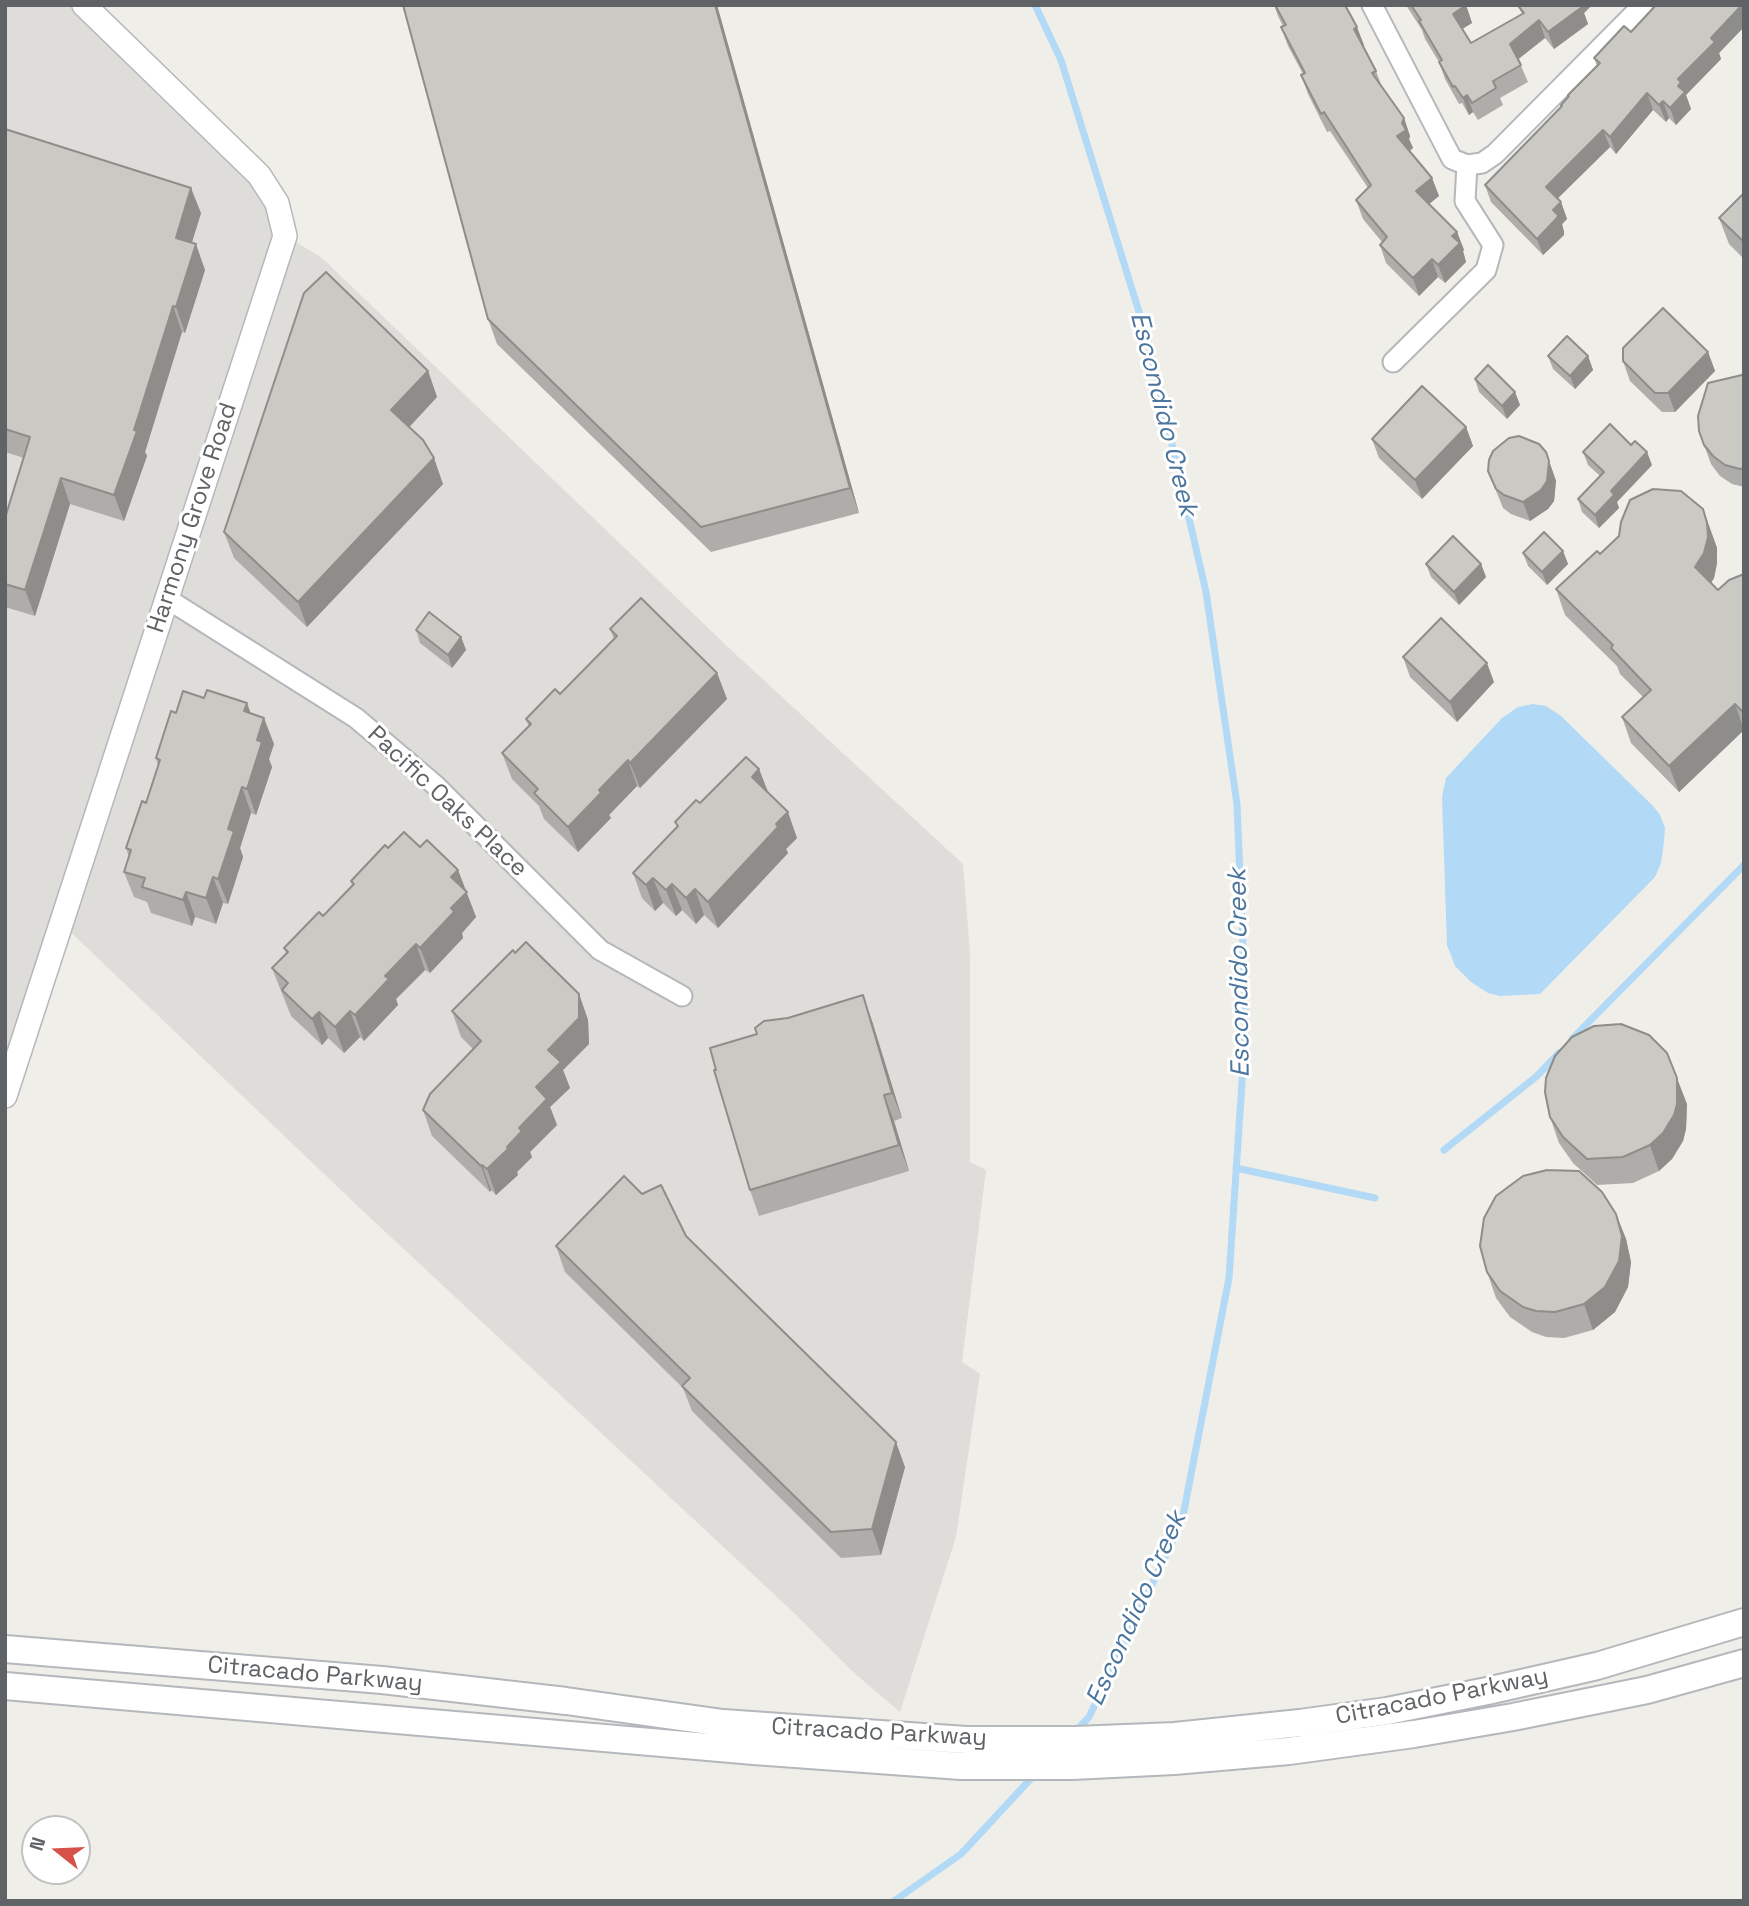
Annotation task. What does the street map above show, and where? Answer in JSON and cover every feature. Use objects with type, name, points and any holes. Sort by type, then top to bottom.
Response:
[{"type":"main road","name":"Citracado Parkway","points":[[5,1649],[382,1680],[566,1701],[723,1723],[966,1740],[1074,1740],[1175,1736],[1387,1711],[1597,1666],[1744,1622]]},
{"type":"main road","name":"Citracado Parkway","points":[[5,1686],[754,1752],[961,1766],[1072,1766],[1289,1751],[1414,1734],[1647,1690],[1744,1663]]},
{"type":"street","name":"Harmony Grove Road","points":[[5,1096],[285,236],[277,203],[259,175],[84,5]]},
{"type":"street","points":[[1372,5],[1452,159],[1467,165],[1482,163],[1495,154],[1643,5]]},
{"type":"street","points":[[1393,362],[1486,270],[1493,245],[1465,201],[1467,165]]},
{"type":"street","name":"Pacific Oaks Place","points":[[166,598],[356,718],[435,785],[600,950],[682,996]]},
{"type":"shaded area","points":[[5,5],[84,5],[259,175],[286,236],[322,258],[729,648],[963,864],[970,953],[970,1162],[986,1170],[962,1362],[980,1374],[956,1537],[900,1712],[853,1672],[791,1610],[364,1212],[61,923],[5,1096]]},
{"type":"water","points":[[1533,704],[1546,706],[1561,716],[1653,806],[1665,828],[1664,842],[1661,863],[1655,877],[1540,994],[1500,996],[1488,993],[1471,982],[1455,966],[1447,945],[1442,797],[1446,778],[1502,718],[1518,707]]},
{"type":"building","points":[[403,5],[715,5],[850,488],[701,527],[488,319]]},
{"type":"building","points":[[1275,5],[1345,5],[1376,71],[1372,73],[1404,118],[1402,123],[1406,130],[1397,136],[1432,178],[1416,191],[1457,232],[1452,236],[1460,243],[1438,265],[1432,259],[1413,278],[1380,245],[1387,237],[1356,200],[1371,185],[1324,112],[1321,114],[1301,75],[1305,73],[1281,27],[1286,25]]},
{"type":"building","points":[[1411,5],[1466,5],[1453,14],[1471,43],[1524,13],[1519,7],[1522,5],[1582,7],[1548,32],[1539,20],[1510,44],[1521,65],[1493,81],[1496,88],[1472,103],[1467,95],[1463,98],[1455,86],[1453,87],[1439,62],[1442,60]]},
{"type":"building","points":[[1656,5],[1742,5],[1711,38],[1715,42],[1678,79],[1681,82],[1678,86],[1685,92],[1670,108],[1663,101],[1659,105],[1647,93],[1610,137],[1603,130],[1546,187],[1561,202],[1553,210],[1558,215],[1557,218],[1537,239],[1485,185],[1600,63],[1594,58],[1624,26],[1631,32]]},
{"type":"building","points":[[5,129],[191,188],[176,238],[196,244],[176,307],[173,306],[134,430],[137,431],[114,495],[61,478],[25,590],[5,584],[5,518],[30,437],[5,429]]},
{"type":"building","points":[[1744,193],[1744,242],[1719,218]]},
{"type":"building","points":[[326,272],[428,371],[391,410],[423,440],[434,458],[298,602],[224,532],[304,293]]},
{"type":"building","points":[[1663,308],[1708,352],[1668,393],[1655,393],[1623,361],[1623,348]]},
{"type":"building","points":[[1567,336],[1588,356],[1570,376],[1548,356]]},
{"type":"building","points":[[1488,365],[1515,392],[1502,406],[1475,379]]},
{"type":"building","points":[[1744,375],[1744,468],[1740,469],[1725,465],[1704,445],[1698,416],[1708,383]]},
{"type":"building","points":[[1422,386],[1466,427],[1415,480],[1372,439]]},
{"type":"building","points":[[1610,424],[1631,445],[1635,441],[1647,452],[1611,491],[1614,495],[1595,515],[1578,499],[1604,472],[1583,452]]},
{"type":"building","points":[[1519,436],[1539,444],[1549,461],[1547,481],[1541,490],[1523,502],[1496,489],[1488,471],[1493,451],[1509,438]]},
{"type":"building","points":[[1653,489],[1681,491],[1703,509],[1708,537],[1704,553],[1695,567],[1718,590],[1729,580],[1744,574],[1744,713],[1735,704],[1669,766],[1622,717],[1651,690],[1611,648],[1613,645],[1556,589],[1597,551],[1600,554],[1619,536],[1621,522],[1630,500]]},
{"type":"building","points":[[1544,532],[1563,551],[1542,572],[1523,553]]},
{"type":"building","points":[[1453,536],[1481,564],[1454,592],[1426,564]]},
{"type":"building","points":[[641,598],[717,673],[630,763],[628,760],[568,827],[534,793],[538,789],[502,753],[531,724],[526,719],[555,689],[560,694],[617,636],[610,629]]},
{"type":"building","points":[[429,612],[461,637],[448,655],[416,630]]},
{"type":"building","points":[[1441,618],[1487,663],[1450,702],[1403,657]]},
{"type":"building","points":[[207,690],[247,703],[244,711],[264,718],[257,740],[262,742],[247,789],[242,787],[228,829],[234,831],[218,879],[213,877],[206,898],[186,892],[183,900],[142,887],[145,878],[124,872],[131,850],[126,848],[142,801],[146,803],[160,760],[156,758],[171,711],[176,713],[183,691],[204,698]]},
{"type":"building","points":[[746,757],[759,769],[752,777],[788,812],[776,824],[778,827],[708,902],[695,889],[686,898],[672,884],[666,890],[653,878],[646,885],[633,873],[678,826],[675,822],[696,800],[700,803]]},
{"type":"building","points":[[404,832],[420,847],[427,840],[458,870],[451,877],[467,892],[451,908],[454,912],[420,948],[416,944],[385,976],[389,979],[355,1015],[350,1011],[335,1027],[319,1012],[312,1019],[282,990],[288,983],[272,968],[288,952],[284,948],[319,912],[323,916],[354,884],[351,881],[385,845],[388,848]]},
{"type":"building","points":[[526,942],[579,994],[579,1018],[548,1050],[561,1062],[536,1087],[547,1099],[519,1128],[522,1131],[508,1149],[487,1169],[423,1110],[430,1094],[481,1041],[452,1011],[513,950],[515,953]]},
{"type":"building","points":[[863,995],[892,1093],[884,1095],[899,1145],[750,1190],[714,1070],[710,1048],[757,1034],[755,1028],[764,1021],[788,1018]]},
{"type":"building","points":[[1621,1024],[1649,1035],[1667,1053],[1677,1078],[1677,1104],[1663,1133],[1650,1145],[1623,1157],[1587,1159],[1563,1137],[1550,1117],[1545,1092],[1546,1078],[1555,1056],[1572,1037],[1594,1026]]},
{"type":"building","points":[[1547,1170],[1579,1171],[1602,1192],[1616,1214],[1622,1236],[1619,1261],[1605,1287],[1584,1304],[1555,1312],[1523,1307],[1500,1291],[1487,1272],[1480,1246],[1484,1218],[1496,1196],[1523,1176]]},
{"type":"building","points":[[624,1176],[642,1194],[661,1185],[686,1236],[896,1442],[872,1529],[831,1532],[682,1386],[690,1378],[556,1246]]},
{"type":"waterway","name":"Escondido Creek","points":[[1035,5],[1061,60],[1149,344],[1206,592],[1237,804],[1246,1022],[1229,1278],[1182,1521],[1089,1717],[1074,1733]]},
{"type":"waterway","points":[[1572,1039],[1744,865]]},
{"type":"waterway","points":[[1444,1150],[1537,1076],[1559,1053]]},
{"type":"waterway","points":[[1236,1168],[1375,1198]]},
{"type":"waterway","name":"Escondido Creek","points":[[894,1901],[961,1854],[1037,1772]]}]
